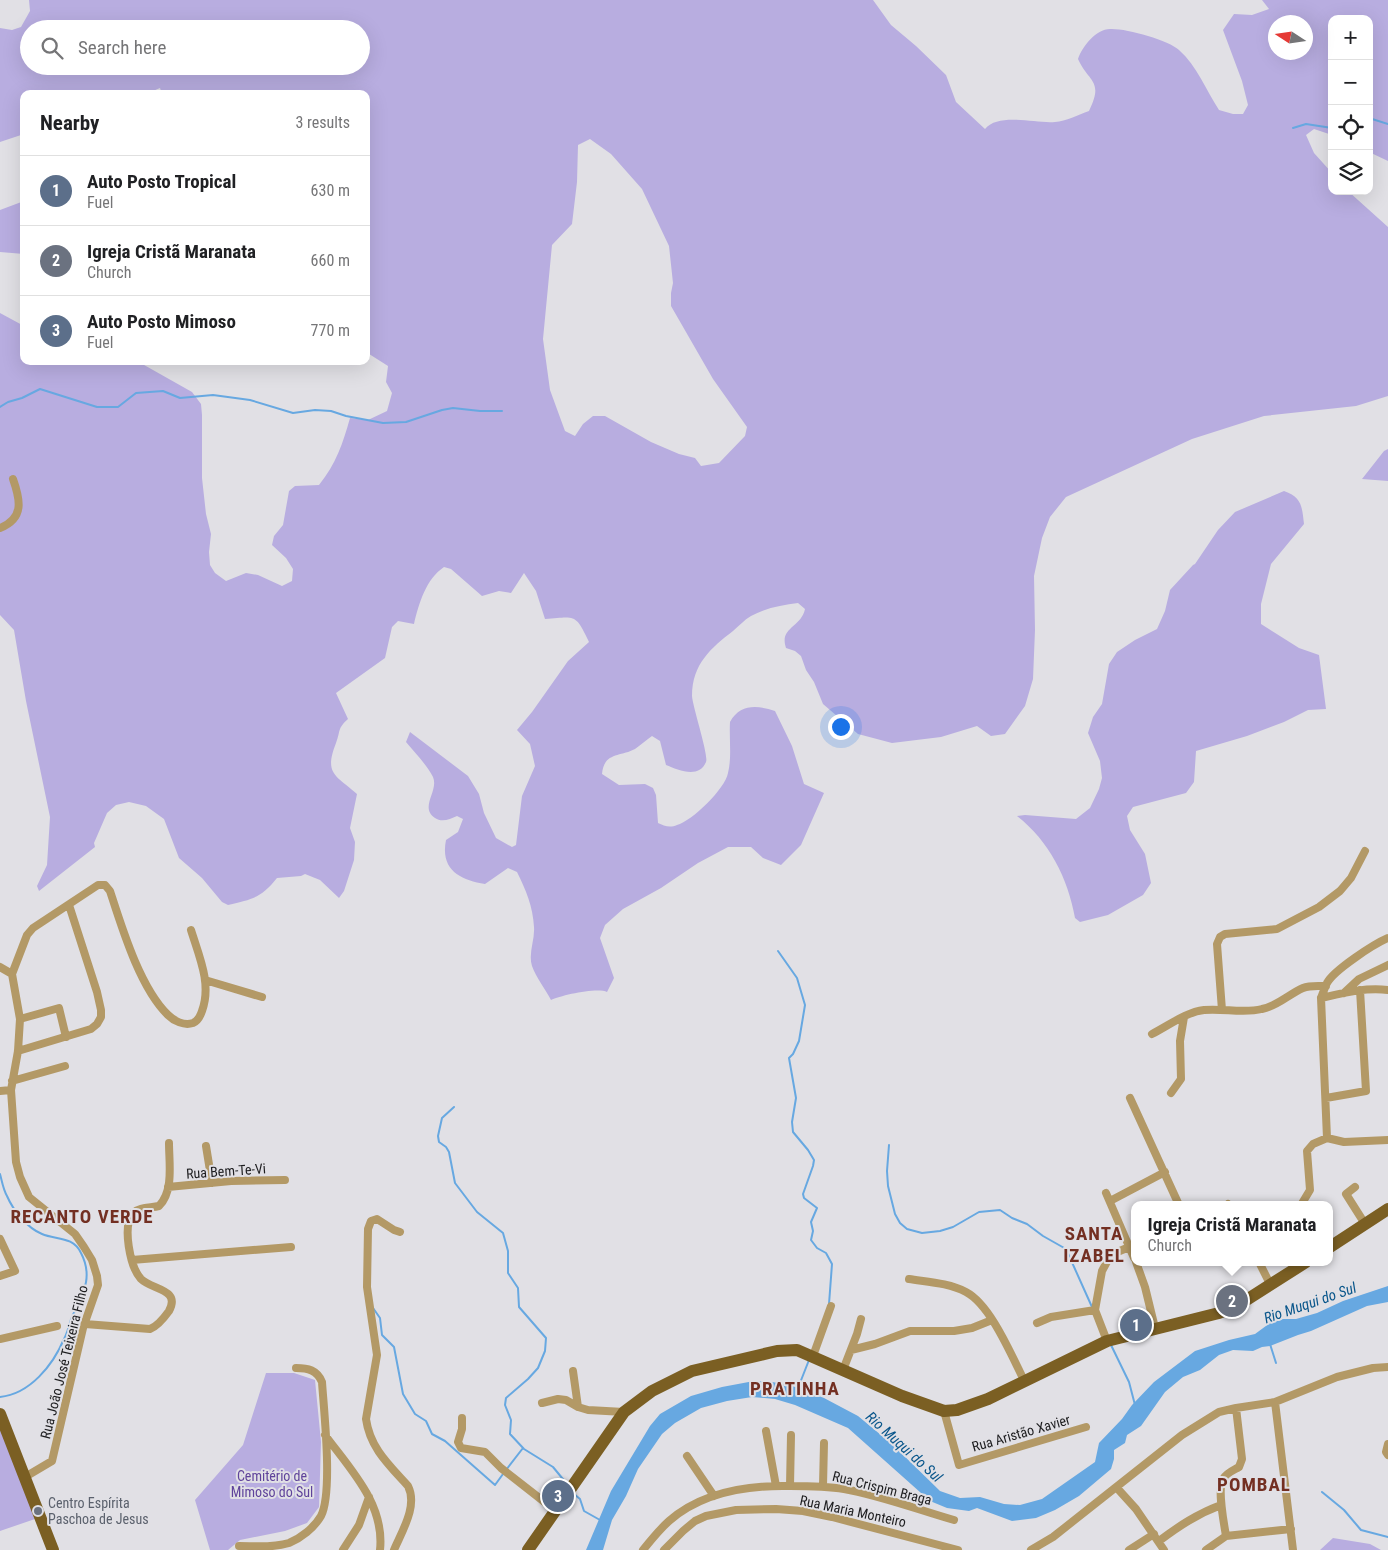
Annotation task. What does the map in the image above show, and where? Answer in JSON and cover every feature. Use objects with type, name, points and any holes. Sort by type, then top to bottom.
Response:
[{"type":"main road","points":[[1333,1245],[1388,1209]]},
{"type":"main road","points":[[528,1550],[624,1412],[652,1392],[692,1371],[786,1350],[797,1350],[902,1396],[944,1411],[957,1410],[969,1407],[1025,1382],[1107,1341],[1219,1313],[1237,1306],[1300,1266]]},
{"type":"main road","points":[[0,1414],[53,1550]]},
{"type":"street","points":[[0,528],[8,524],[19,509],[19,497],[13,479]]},
{"type":"street","points":[[1222,1010],[1216,944],[1220,937],[1225,934],[1277,929],[1319,907],[1351,878],[1365,851]]},
{"type":"street","points":[[0,967],[12,974],[27,935],[33,928],[102,884],[108,887],[136,962],[147,984],[168,1016],[184,1024],[196,1021],[204,1004],[206,992],[205,980],[191,930]]},
{"type":"street","points":[[18,1051],[91,1029],[101,1018],[97,992],[69,905]]},
{"type":"street","points":[[1327,1138],[1321,998],[1329,980],[1362,953],[1388,938]]},
{"type":"street","points":[[1344,993],[1359,979],[1388,965]]},
{"type":"street","name":"Rua João José Teixeira Filho","points":[[12,974],[20,1019],[18,1051],[12,1086],[16,1162],[29,1197],[75,1234],[92,1260],[98,1276],[96,1294],[85,1324],[52,1461],[25,1477]]},
{"type":"street","points":[[205,980],[262,997]]},
{"type":"street","points":[[1152,1034],[1194,1012],[1263,1009],[1275,1005],[1303,988],[1326,986]]},
{"type":"street","points":[[1321,998],[1360,990],[1388,990]]},
{"type":"street","points":[[1326,1098],[1366,1091],[1360,990]]},
{"type":"street","points":[[20,1019],[59,1008],[66,1036]]},
{"type":"street","points":[[1171,1093],[1181,1079],[1180,1041],[1184,1017]]},
{"type":"street","points":[[0,1091],[65,1066]]},
{"type":"street","points":[[1130,1098],[1177,1201]]},
{"type":"street","points":[[1303,1201],[1310,1190],[1307,1151],[1313,1144],[1327,1138],[1344,1142],[1388,1140]]},
{"type":"street","points":[[85,1324],[150,1329],[155,1327],[172,1305],[169,1294],[164,1290],[147,1284],[141,1279],[132,1260],[128,1238],[128,1226],[131,1218],[138,1210],[159,1206],[164,1198],[168,1187],[169,1143]]},
{"type":"street","points":[[206,1146],[212,1183]]},
{"type":"street","points":[[1110,1201],[1165,1172]]},
{"type":"street","name":"Rua Bem-Te-Vi","points":[[168,1187],[286,1180]]},
{"type":"street","points":[[1355,1187],[1346,1194],[1364,1224]]},
{"type":"street","points":[[1106,1193],[1131,1244]]},
{"type":"street","points":[[394,1550],[407,1520],[412,1500],[408,1486],[379,1454],[367,1430],[366,1419],[377,1355],[367,1287],[368,1229],[371,1221],[377,1219],[400,1232]]},
{"type":"street","points":[[0,1239],[15,1271],[0,1276]]},
{"type":"street","points":[[1107,1341],[1096,1310],[1102,1271],[1106,1263],[1115,1254],[1131,1246]]},
{"type":"street","points":[[132,1260],[291,1247]]},
{"type":"street","points":[[1137,1266],[1145,1287],[1155,1328]]},
{"type":"street","points":[[1260,1266],[1266,1288]]},
{"type":"street","points":[[909,1279],[941,1284],[965,1291],[978,1301],[992,1320],[1025,1382]]},
{"type":"street","points":[[813,1356],[831,1306]]},
{"type":"street","points":[[1037,1324],[1051,1316],[1096,1310]]},
{"type":"street","points":[[843,1370],[861,1319]]},
{"type":"street","points":[[851,1350],[875,1344],[910,1331],[954,1332],[972,1328],[992,1320]]},
{"type":"street","points":[[0,1340],[57,1326]]},
{"type":"street","points":[[1031,1550],[1053,1537],[1190,1430],[1219,1412],[1278,1400],[1337,1377],[1373,1368],[1388,1367]]},
{"type":"street","points":[[239,1546],[272,1546],[288,1543],[302,1537],[316,1524],[326,1502],[322,1382],[319,1375],[313,1370],[296,1368]]},
{"type":"street","points":[[573,1370],[578,1407]]},
{"type":"street","points":[[542,1403],[558,1399],[566,1400],[588,1410],[624,1412]]},
{"type":"street","points":[[1278,1400],[1294,1550]]},
{"type":"street","points":[[1226,1536],[1221,1505],[1221,1481],[1242,1464],[1236,1408]]},
{"type":"street","name":"Rua Aristão Xavier","points":[[944,1411],[959,1464],[1086,1427]]},
{"type":"street","points":[[462,1418],[462,1429],[458,1442],[461,1448],[485,1452],[501,1468],[556,1511]]},
{"type":"street","points":[[766,1431],[776,1486]]},
{"type":"street","points":[[325,1435],[361,1483],[369,1497],[378,1517],[380,1529],[379,1549]]},
{"type":"street","points":[[790,1486],[791,1435]]},
{"type":"street","points":[[823,1486],[824,1443]]},
{"type":"street","points":[[1388,1444],[1386,1452],[1388,1455]]},
{"type":"street","points":[[688,1456],[714,1496]]},
{"type":"street","name":"Rua Crispim Braga","points":[[643,1550],[659,1530],[688,1508],[714,1496],[736,1490],[776,1486],[823,1486],[846,1489],[954,1520]]},
{"type":"street","points":[[1117,1488],[1136,1509],[1164,1550]]},
{"type":"street","points":[[344,1550],[359,1525],[369,1497]]},
{"type":"street","points":[[1129,1550],[1157,1538],[1203,1512],[1221,1505]]},
{"type":"street","points":[[688,1508],[695,1521]]},
{"type":"street","name":"Rua Maria Monteiro","points":[[664,1550],[695,1521],[706,1516],[736,1510],[776,1509],[804,1511],[958,1550]]},
{"type":"street","points":[[1206,1550],[1226,1536],[1291,1529]]},
{"type":"green space","points":[[29,0],[873,0],[891,25],[946,75],[956,102],[985,129],[999,121],[1055,122],[1089,111],[1095,87],[1078,59],[1083,49],[1095,35],[1110,29],[1126,30],[1146,35],[1174,46],[1191,63],[1219,110],[1233,114],[1243,114],[1248,105],[1242,81],[1223,30],[1234,14],[1252,15],[1269,9],[1262,0],[1388,0],[1388,161],[1373,154],[1373,15],[1328,15],[1328,134],[1314,129],[1306,135],[1314,153],[1328,169],[1328,195],[1352,195],[1388,227],[1388,396],[1356,406],[1264,416],[1192,439],[1066,497],[1050,517],[1042,538],[1034,576],[1035,630],[1033,679],[1025,706],[1005,734],[991,736],[977,726],[941,737],[892,743],[858,734],[823,704],[801,656],[795,651],[786,648],[785,636],[803,615],[805,609],[798,603],[774,607],[746,619],[710,651],[695,675],[692,696],[706,758],[703,767],[693,772],[688,772],[666,765],[660,741],[652,736],[635,749],[609,759],[603,767],[602,774],[619,785],[645,784],[653,788],[656,795],[658,823],[665,826],[674,826],[691,817],[707,804],[726,780],[730,761],[730,722],[734,716],[744,709],[755,707],[775,711],[792,746],[804,784],[824,793],[801,845],[781,865],[763,858],[751,847],[728,847],[623,909],[605,925],[600,938],[614,978],[607,992],[588,991],[551,1000],[532,966],[531,956],[534,932],[532,912],[517,872],[508,868],[485,884],[468,880],[454,872],[446,859],[446,840],[458,832],[463,819],[457,816],[440,820],[431,814],[429,804],[434,788],[433,777],[406,742],[410,732],[468,776],[479,794],[484,813],[496,838],[512,847],[516,845],[522,796],[535,766],[530,744],[517,730],[568,661],[589,642],[577,621],[569,618],[545,619],[536,591],[524,573],[511,593],[499,591],[482,596],[451,569],[444,567],[432,578],[428,585],[421,600],[414,624],[398,621],[392,627],[385,658],[336,693],[348,719],[340,730],[331,761],[332,768],[338,778],[357,794],[350,828],[355,842],[354,860],[344,891],[339,898],[320,880],[305,874],[277,878],[266,890],[256,897],[228,905],[222,902],[202,878],[179,858],[164,819],[146,806],[129,802],[116,805],[107,813],[94,843],[95,847],[39,891],[37,886],[47,865],[50,817],[26,701],[14,630],[0,615],[0,313],[20,324],[20,365],[144,365],[192,392],[201,404],[202,478],[206,514],[211,534],[210,565],[215,573],[226,581],[246,573],[258,575],[282,586],[292,581],[293,569],[286,558],[272,545],[274,536],[283,525],[289,491],[295,486],[319,485],[338,453],[350,418],[368,420],[387,411],[392,393],[386,382],[388,366],[370,355],[370,90],[161,90],[160,88],[155,90],[20,90],[20,135],[0,142],[0,28],[12,30],[20,27],[20,75],[370,75],[370,20],[25,20],[30,11]],"holes":[[[590,139],[611,154],[642,189],[669,246],[673,283],[671,306],[713,379],[747,427],[745,436],[719,463],[701,466],[695,458],[679,454],[651,442],[605,416],[593,416],[583,424],[575,436],[565,431],[550,390],[543,339],[552,245],[572,224],[577,182],[578,145]]]},
{"type":"green space","points":[[20,202],[20,254],[0,252],[0,210]]},
{"type":"green space","points":[[1388,449],[1388,481],[1362,479],[1384,451]]},
{"type":"green space","points":[[1284,491],[1294,496],[1300,503],[1304,524],[1271,564],[1261,604],[1261,624],[1299,648],[1319,655],[1326,709],[1308,710],[1284,722],[1247,736],[1196,751],[1194,782],[1186,793],[1133,807],[1127,816],[1130,830],[1145,854],[1151,883],[1143,895],[1108,915],[1080,922],[1075,918],[1062,875],[1048,849],[1039,837],[1017,816],[1076,819],[1090,808],[1102,778],[1100,761],[1088,733],[1093,717],[1102,704],[1109,664],[1117,652],[1157,629],[1165,611],[1170,590],[1195,564],[1218,530],[1235,512]]},
{"type":"green space","name":"Cemitério de Mimoso do Sul","points":[[266,1373],[294,1373],[315,1380],[321,1442],[319,1507],[307,1523],[285,1531],[240,1540],[228,1550],[210,1550],[195,1500],[243,1445]]},
{"type":"green space","points":[[0,1415],[35,1519],[0,1531]]},
{"type":"green space","points":[[1333,1538],[1370,1544],[1381,1550],[1320,1550]]},
{"type":"water","points":[[1388,1286],[1388,1302],[1367,1306],[1311,1331],[1270,1346],[1253,1351],[1233,1350],[1219,1355],[1200,1370],[1183,1377],[1165,1392],[1141,1426],[1127,1435],[1125,1443],[1114,1450],[1111,1469],[1079,1496],[1055,1510],[1036,1518],[1012,1521],[977,1508],[969,1511],[947,1508],[930,1501],[848,1428],[795,1405],[775,1399],[752,1397],[701,1408],[675,1423],[662,1434],[638,1469],[626,1496],[612,1520],[603,1550],[586,1550],[611,1491],[650,1426],[660,1414],[691,1396],[722,1387],[754,1381],[790,1385],[824,1398],[858,1416],[893,1445],[940,1491],[960,1498],[980,1497],[1004,1504],[1020,1505],[1042,1499],[1095,1462],[1099,1443],[1122,1419],[1132,1405],[1154,1382],[1195,1351],[1255,1334],[1270,1323],[1317,1313],[1343,1301]]},
{"type":"waterway","points":[[1373,119],[1388,124]]},
{"type":"waterway","points":[[1293,128],[1306,124],[1328,127]]},
{"type":"waterway","points":[[0,407],[40,389],[97,407],[118,407],[136,393],[163,391],[180,398],[213,395],[250,400],[293,413],[315,410],[331,411],[383,423],[406,422],[453,408],[502,411]]},
{"type":"waterway","points":[[778,951],[797,978],[805,1005],[799,1041],[789,1058],[796,1098],[792,1122],[793,1132],[814,1160],[803,1194],[804,1198],[817,1208],[811,1222],[813,1231],[811,1240],[817,1248],[826,1253],[832,1264],[829,1304]]},
{"type":"waterway","points":[[454,1107],[442,1118],[438,1136],[439,1142],[449,1152],[455,1183],[477,1212],[503,1233],[508,1251],[508,1273],[518,1288],[519,1307],[546,1338],[545,1351],[538,1368],[506,1398],[505,1405],[511,1420],[510,1434],[524,1449],[553,1467],[567,1484]]},
{"type":"waterway","points":[[889,1145],[888,1186],[895,1214],[900,1223],[907,1229],[922,1233],[940,1231],[953,1227],[979,1212],[1000,1210],[1012,1218],[1027,1224],[1066,1249],[1092,1307]]},
{"type":"waterway","points":[[0,1174],[4,1191],[17,1213],[31,1228],[47,1236],[69,1241],[78,1248],[85,1262],[87,1278],[83,1294],[54,1359],[31,1384],[11,1395],[0,1397]]},
{"type":"waterway","points":[[373,1308],[380,1318],[382,1335],[394,1347],[403,1394],[415,1414],[426,1421],[432,1434],[445,1441],[495,1485],[503,1474]]},
{"type":"waterway","points":[[1270,1344],[1276,1363]]},
{"type":"waterway","points":[[1111,1345],[1129,1382],[1135,1405]]},
{"type":"waterway","points":[[798,1388],[809,1360]]},
{"type":"waterway","points":[[506,1470],[523,1448]]},
{"type":"waterway","points":[[1322,1492],[1344,1510],[1361,1530],[1388,1537]]},
{"type":"waterway","points":[[574,1494],[580,1499],[584,1511],[600,1520]]},
{"type":"place","name":"Igreja Cristã Maranata","points":[[1232,1301]]},
{"type":"place","name":"Auto Posto Tropical","points":[[1136,1325]]},
{"type":"place","name":"Auto Posto Mimoso","points":[[558,1496]]},
{"type":"place","name":"Centro Espírita Paschoa de Jesus","points":[[38,1511]]},
{"type":"district","name":"RECANTO VERDE","points":[[82,1216]]},
{"type":"district","name":"SANTA IZABEL","points":[[1094,1244]]},
{"type":"district","name":"PRATINHA","points":[[795,1388]]},
{"type":"district","name":"POMBAL","points":[[1254,1484]]},
{"type":"water label","name":"Rio Muqui do Sul","points":[[1310,1303]]},
{"type":"water label","name":"Rio Muqui do Sul","points":[[904,1447]]}]
